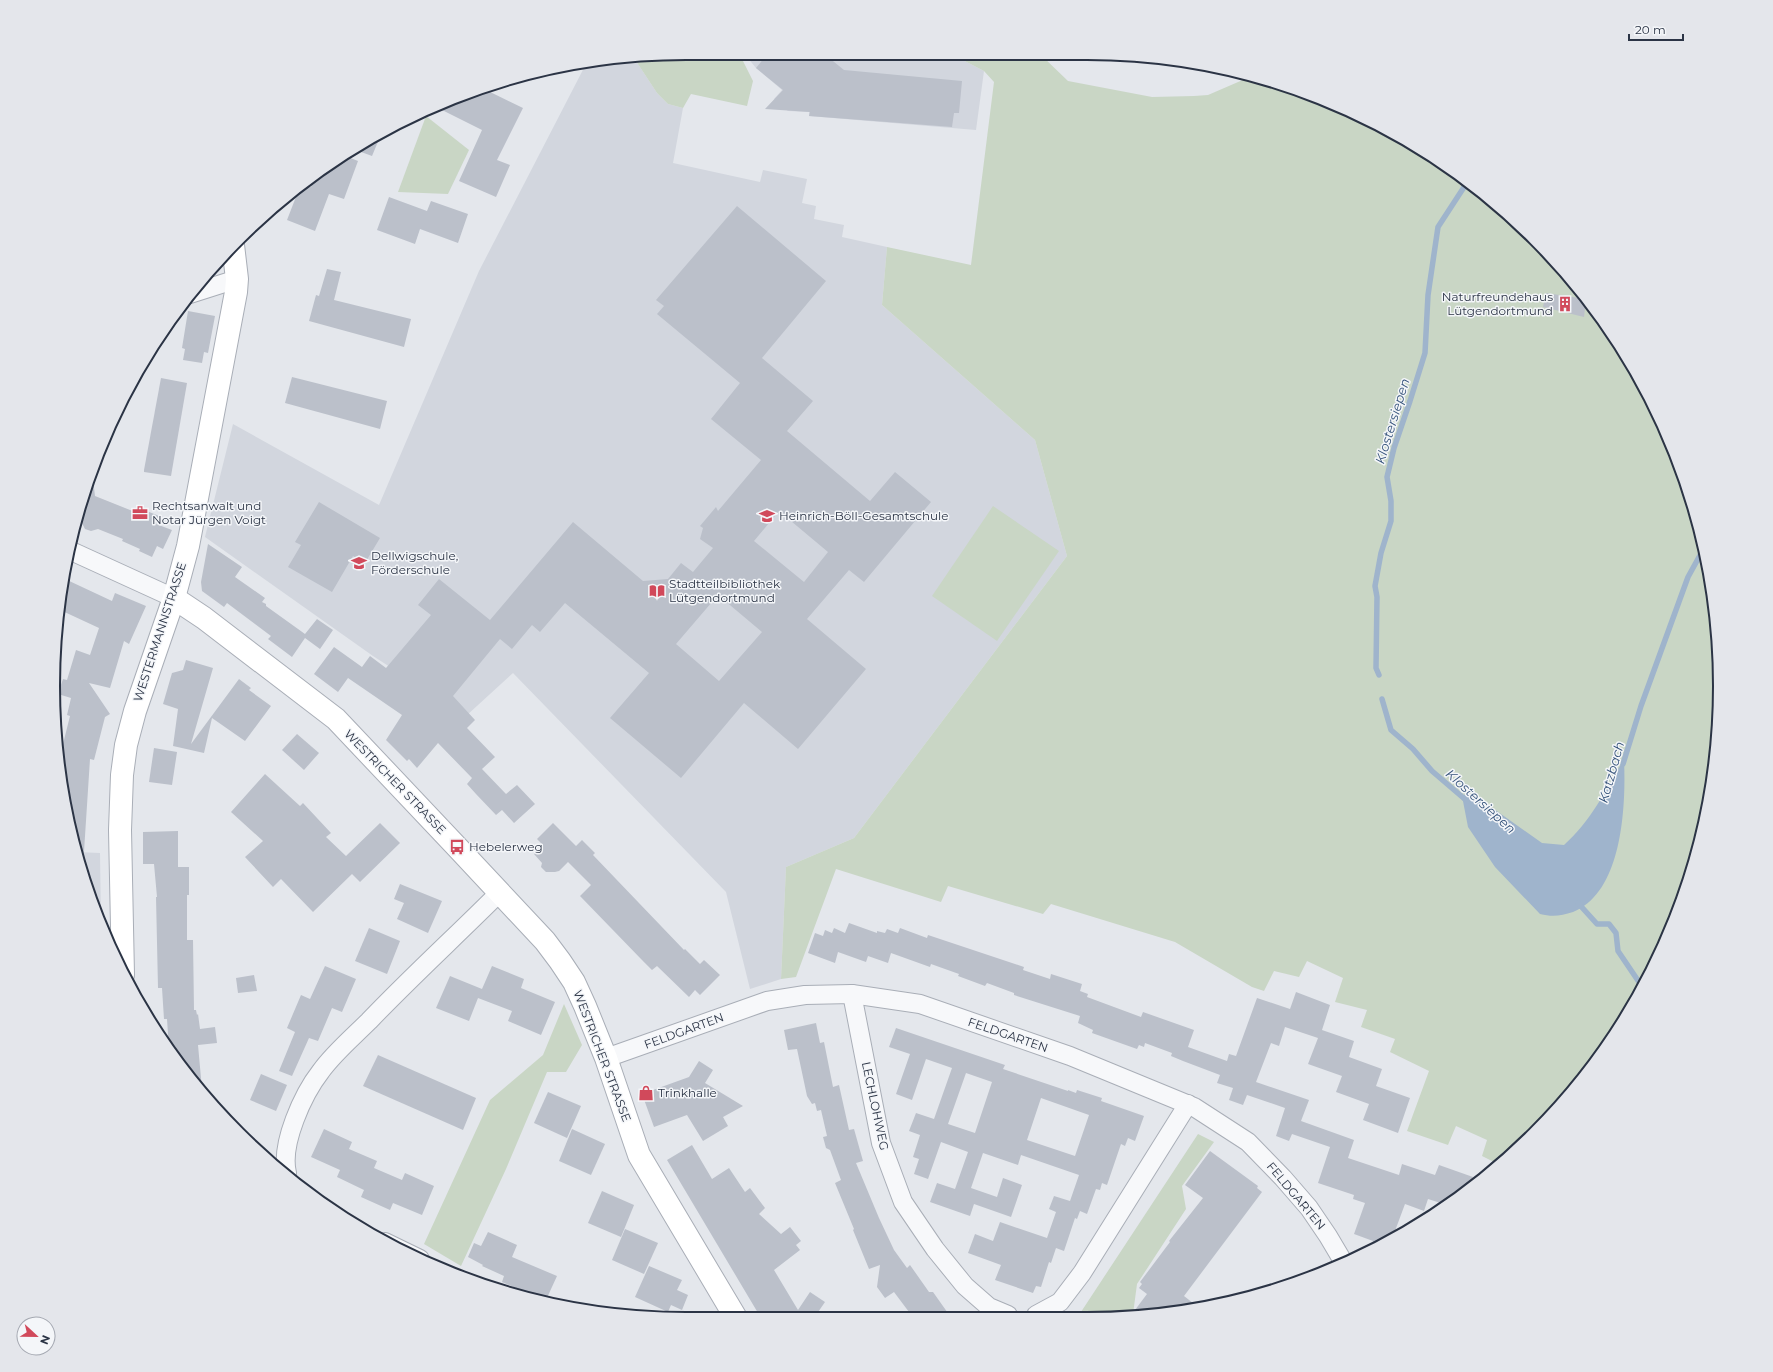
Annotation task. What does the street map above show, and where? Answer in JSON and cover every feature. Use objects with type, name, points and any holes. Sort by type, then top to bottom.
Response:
[{"type":"street","name":"WESTERMANNSTRASSE","points":[[123,958],[120,830],[123,767],[126,745],[135,710],[174,598],[188,546],[231,321],[237,278],[234,253]]},
{"type":"street","points":[[201,290],[237,278]]},
{"type":"street","name":"WESTRICHER STRASSE","points":[[75,553],[174,598],[204,618],[336,719],[545,941],[574,982],[585,1006],[606,1058],[639,1155],[732,1312]]},
{"type":"street","points":[[286,1168],[288,1142],[304,1100],[321,1070],[384,1005],[499,893]]},
{"type":"street","name":"FELDGARTEN","points":[[606,1058],[767,1001],[805,994],[852,994],[920,1004],[1070,1056],[1188,1104],[1248,1142],[1283,1178],[1309,1208],[1341,1258]]},
{"type":"street","name":"LECHLOHWEG","points":[[852,994],[881,1143],[903,1202],[935,1249],[965,1286],[989,1307],[1001,1312]]},
{"type":"street","points":[[1042,1312],[1060,1302],[1082,1273],[1188,1104]]},
{"type":"shaded area","points":[[749,60],[963,60],[984,71],[976,130],[809,116],[809,112],[788,111],[774,99],[782,90],[756,68]]},
{"type":"shaded area","name":"Heinrich-Böll-Gesamtschule","points":[[637,62],[657,93],[668,104],[683,108],[673,163],[760,182],[763,170],[807,179],[802,203],[816,206],[814,219],[844,225],[842,237],[887,247],[882,305],[1035,440],[1067,556],[854,838],[786,867],[781,979],[750,989],[726,892],[513,673],[466,716],[373,656],[205,537],[233,424],[379,505],[479,271],[584,69]]},
{"type":"shaded area","points":[[82,852],[100,853],[101,907]]},
{"type":"green space","points":[[742,60],[753,81],[747,106],[691,94],[683,108],[668,104],[657,93],[637,62]]},
{"type":"green space","points":[[963,60],[1046,60],[1068,81],[1152,97],[1208,95],[1243,80],[1288,93],[1327,108],[1364,125],[1400,144],[1468,189],[1500,215],[1530,243],[1558,273],[1584,305],[1629,373],[1648,409],[1665,446],[1680,485],[1692,524],[1708,604],[1712,645],[1712,727],[1708,768],[1701,808],[1692,848],[1680,887],[1665,926],[1629,999],[1584,1067],[1558,1099],[1530,1129],[1494,1162],[1482,1156],[1487,1140],[1456,1126],[1448,1145],[1407,1131],[1429,1071],[1390,1052],[1395,1039],[1361,1027],[1367,1010],[1335,1002],[1343,978],[1307,961],[1299,977],[1274,971],[1264,991],[1252,987],[1175,942],[1051,904],[1043,914],[948,886],[941,902],[836,869],[796,977],[781,979],[786,867],[854,838],[1067,556],[1035,440],[882,305],[887,247],[971,265],[994,82],[984,71]]},
{"type":"green space","points":[[425,117],[427,117],[469,150],[448,194],[398,192]]},
{"type":"green space","points":[[993,506],[1059,551],[997,641],[932,596]]},
{"type":"green space","points":[[564,1004],[582,1045],[566,1072],[547,1072],[506,1169],[461,1266],[424,1244],[490,1100],[543,1055]]},
{"type":"green space","points":[[1198,1134],[1214,1142],[1182,1186],[1186,1209],[1137,1284],[1133,1310],[1081,1312]]},
{"type":"water","points":[[1624,759],[1624,800],[1622,822],[1612,867],[1602,886],[1590,902],[1573,912],[1556,916],[1540,914],[1495,867],[1468,827],[1462,796],[1468,793],[1477,797],[1542,843],[1564,845],[1574,836],[1590,815]]},
{"type":"building","points":[[763,60],[832,60],[844,70],[962,81],[959,113],[954,113],[952,127],[809,116],[810,112],[765,109],[783,90],[756,68]]},
{"type":"building","points":[[489,92],[523,108],[497,160],[510,165],[496,197],[459,181],[482,130],[442,110]]},
{"type":"building","points":[[378,141],[372,156],[361,152]]},
{"type":"building","points":[[351,158],[358,161],[344,199],[329,194],[315,231],[287,220],[296,196],[309,186],[311,187],[312,184]]},
{"type":"building","points":[[389,197],[427,211],[431,201],[468,214],[458,243],[420,229],[415,244],[377,230]]},
{"type":"building","points":[[737,206],[826,281],[762,358],[813,401],[787,431],[870,501],[895,472],[931,502],[864,582],[849,570],[807,619],[866,669],[798,749],[744,703],[681,778],[610,718],[649,673],[565,603],[540,632],[532,625],[512,649],[500,639],[453,696],[475,720],[467,728],[495,757],[482,769],[506,794],[517,785],[535,804],[514,823],[502,810],[496,815],[476,794],[467,784],[472,778],[438,743],[417,768],[409,759],[407,761],[386,740],[402,715],[348,678],[338,692],[314,674],[334,647],[362,667],[370,656],[386,668],[431,615],[418,605],[439,579],[490,620],[573,522],[643,581],[668,579],[681,563],[693,572],[713,548],[700,539],[703,528],[700,526],[716,507],[718,511],[761,460],[711,419],[740,383],[657,314],[664,306],[656,300]],"holes":[[[779,511],[828,552],[804,582],[754,541]],[[718,595],[762,632],[719,681],[676,644]]]},
{"type":"building","points":[[327,269],[341,272],[334,300],[411,319],[404,347],[309,321],[316,295],[319,296]]},
{"type":"building","name":"Naturfreundehaus Lütgendortmund","points":[[1546,293],[1578,298],[1585,307],[1584,317],[1543,307]]},
{"type":"building","points":[[188,311],[215,316],[208,353],[204,352],[202,363],[183,360],[185,349],[182,348]]},
{"type":"building","points":[[292,377],[387,401],[380,429],[285,403]]},
{"type":"building","points":[[161,378],[187,383],[171,476],[144,472]]},
{"type":"building","points":[[94,484],[95,496],[135,512],[137,507],[159,516],[156,524],[172,530],[163,549],[157,546],[152,557],[139,551],[140,549],[122,541],[123,539],[98,529],[91,531],[85,529],[82,523]]},
{"type":"building","points":[[319,502],[380,538],[365,563],[353,556],[332,592],[288,567],[301,545],[295,542]]},
{"type":"building","points":[[208,544],[242,567],[235,577],[265,598],[262,602],[266,604],[266,606],[305,634],[317,619],[333,630],[320,649],[305,638],[292,657],[268,639],[271,636],[227,603],[224,607],[202,591],[201,582]]},
{"type":"building","points":[[69,581],[112,601],[115,593],[146,606],[129,644],[124,641],[110,688],[89,683],[110,714],[105,717],[94,760],[90,759],[84,857],[72,808],[63,745],[70,716],[67,715],[71,698],[60,695],[60,688],[63,679],[67,680],[76,650],[90,655],[99,628],[64,612]]},
{"type":"building","points":[[186,660],[213,668],[191,744],[239,679],[251,688],[249,690],[271,706],[245,741],[212,718],[204,753],[173,746],[178,709],[163,704],[172,673],[183,670]]},
{"type":"building","points":[[297,734],[319,753],[304,770],[282,750]]},
{"type":"building","points":[[154,748],[177,752],[172,785],[149,782]]},
{"type":"building","points":[[265,774],[300,806],[303,803],[331,833],[326,837],[346,856],[380,823],[400,843],[360,882],[352,874],[313,912],[281,879],[273,887],[245,857],[263,841],[231,812]]},
{"type":"building","points":[[553,823],[576,846],[582,840],[595,853],[593,855],[684,950],[685,949],[700,964],[704,960],[720,975],[700,995],[695,990],[689,997],[657,966],[652,970],[642,960],[580,896],[591,885],[568,862],[559,871],[555,872],[546,872],[541,867],[542,863],[534,854],[543,845],[537,839]]},
{"type":"building","points":[[178,831],[178,867],[189,867],[189,895],[187,895],[187,940],[193,940],[194,1010],[196,1010],[197,1015],[198,1014],[200,1029],[215,1027],[217,1043],[198,1045],[201,1082],[168,1037],[167,1019],[164,1019],[162,988],[158,988],[157,897],[154,864],[143,864],[143,832]]},
{"type":"building","points":[[400,884],[442,901],[428,933],[397,919],[404,903],[394,899]]},
{"type":"building","points":[[849,923],[877,933],[877,931],[885,933],[887,929],[898,933],[900,928],[927,938],[928,935],[1024,967],[1023,970],[1050,979],[1051,974],[1082,984],[1080,991],[1088,994],[1087,997],[1141,1017],[1143,1012],[1194,1030],[1188,1047],[1227,1061],[1229,1054],[1236,1056],[1257,998],[1290,1009],[1296,992],[1330,1005],[1322,1030],[1354,1041],[1349,1057],[1382,1069],[1376,1086],[1410,1098],[1398,1133],[1363,1120],[1369,1104],[1336,1092],[1342,1076],[1308,1064],[1318,1038],[1285,1027],[1279,1046],[1271,1043],[1256,1082],[1309,1100],[1301,1121],[1354,1140],[1348,1158],[1399,1175],[1402,1164],[1435,1175],[1439,1165],[1473,1177],[1468,1183],[1440,1203],[1428,1199],[1424,1211],[1405,1204],[1395,1231],[1372,1243],[1373,1241],[1354,1234],[1365,1203],[1353,1199],[1354,1195],[1318,1183],[1330,1147],[1292,1134],[1289,1141],[1276,1136],[1285,1108],[1247,1095],[1243,1105],[1229,1100],[1233,1088],[1217,1083],[1220,1075],[1171,1056],[1172,1053],[1145,1043],[1144,1047],[1139,1045],[1137,1049],[1092,1033],[1093,1030],[1078,1023],[1080,1016],[1014,995],[1014,993],[987,983],[985,986],[958,976],[959,974],[931,964],[930,967],[891,953],[888,963],[868,956],[866,962],[838,952],[835,963],[808,953],[815,933],[823,936],[825,930],[832,933],[834,928],[845,933]]},
{"type":"building","points":[[369,928],[400,941],[387,974],[355,961]]},
{"type":"building","points":[[325,966],[356,979],[342,1012],[332,1008],[318,1041],[309,1038],[292,1076],[279,1071],[295,1032],[287,1028],[301,995],[310,999]]},
{"type":"building","points":[[492,966],[524,979],[521,988],[555,1002],[541,1035],[508,1021],[512,1011],[478,998],[469,1021],[436,1008],[450,976],[482,989]]},
{"type":"building","points":[[254,975],[257,991],[238,993],[236,978]]},
{"type":"building","points":[[816,1023],[820,1043],[824,1042],[833,1087],[839,1085],[849,1130],[854,1129],[863,1161],[856,1163],[879,1218],[894,1250],[907,1268],[910,1265],[929,1292],[933,1292],[947,1312],[909,1312],[894,1292],[885,1298],[877,1287],[880,1265],[869,1269],[853,1230],[854,1229],[835,1183],[841,1180],[830,1150],[826,1148],[823,1137],[827,1136],[821,1110],[817,1111],[815,1103],[812,1104],[807,1096],[797,1049],[788,1050],[784,1030]]},
{"type":"building","points":[[896,1028],[1005,1065],[1003,1069],[1068,1091],[1076,1093],[1077,1090],[1102,1098],[1101,1101],[1144,1116],[1135,1141],[1128,1138],[1125,1146],[1121,1144],[1107,1185],[1102,1183],[1100,1190],[1096,1189],[1087,1214],[1080,1211],[1077,1219],[1075,1218],[1064,1251],[1056,1248],[1051,1263],[1049,1262],[1041,1287],[1036,1286],[1033,1293],[995,1280],[1001,1265],[968,1253],[975,1234],[993,1241],[1000,1222],[1047,1238],[1056,1212],[1049,1209],[1054,1196],[1070,1201],[1079,1175],[1021,1155],[1018,1165],[983,1153],[971,1188],[997,1197],[1003,1178],[1022,1185],[1011,1217],[974,1204],[970,1216],[930,1202],[937,1183],[955,1189],[968,1152],[941,1142],[928,1179],[914,1174],[919,1159],[913,1157],[920,1135],[909,1131],[916,1113],[934,1119],[952,1068],[926,1059],[912,1100],[896,1094],[910,1054],[889,1047]],"holes":[[[966,1073],[992,1082],[975,1133],[948,1124]],[[1041,1098],[1089,1115],[1075,1156],[1027,1140]]]},
{"type":"building","points":[[378,1055],[476,1098],[463,1130],[363,1086]]},
{"type":"building","points":[[699,1061],[713,1070],[705,1083],[743,1106],[723,1117],[728,1126],[703,1141],[687,1115],[654,1127],[642,1094],[689,1077]]},
{"type":"building","points":[[261,1074],[287,1085],[276,1111],[250,1100]]},
{"type":"building","points":[[548,1092],[581,1106],[567,1138],[534,1123]]},
{"type":"building","points":[[324,1129],[352,1142],[349,1149],[377,1161],[374,1168],[402,1180],[405,1173],[434,1186],[422,1215],[393,1203],[390,1210],[361,1197],[364,1190],[337,1177],[340,1170],[311,1157]]},
{"type":"building","points":[[572,1129],[605,1144],[591,1175],[559,1161]]},
{"type":"building","points":[[692,1145],[712,1179],[729,1168],[745,1192],[750,1188],[765,1208],[759,1214],[781,1234],[790,1227],[801,1241],[796,1245],[800,1250],[774,1270],[798,1310],[810,1292],[825,1302],[818,1312],[757,1312],[667,1160]]},
{"type":"building","points":[[1210,1151],[1258,1186],[1257,1188],[1262,1192],[1184,1296],[1193,1303],[1135,1310],[1147,1294],[1139,1288],[1142,1284],[1140,1282],[1170,1242],[1169,1241],[1203,1198],[1185,1185]]},
{"type":"building","points":[[602,1191],[634,1205],[621,1237],[588,1223]]},
{"type":"building","points":[[625,1229],[658,1243],[644,1274],[612,1260]]},
{"type":"building","points":[[488,1232],[517,1245],[512,1257],[557,1276],[548,1296],[516,1288],[502,1282],[504,1276],[482,1266],[483,1265],[468,1257],[474,1243],[481,1246]]},
{"type":"building","points":[[649,1266],[682,1280],[677,1290],[688,1295],[682,1310],[671,1305],[668,1312],[635,1297]]},
{"type":"waterway","name":"Klostersiepen","points":[[1379,675],[1376,668],[1377,597],[1375,586],[1381,553],[1391,521],[1391,501],[1387,477],[1394,448],[1425,353],[1428,295],[1438,227],[1464,186]]},
{"type":"waterway","name":"Katzbach","points":[[1623,764],[1641,706],[1688,577],[1699,556]]},
{"type":"waterway","name":"Klostersiepen","points":[[1382,699],[1391,730],[1413,749],[1432,771],[1467,801]]},
{"type":"waterway","name":"Katzbach","points":[[1578,903],[1597,924],[1609,924],[1616,933],[1618,951],[1638,981]]},
{"type":"place","name":"Naturfreundehaus Lütgendortmund","points":[[1565,304]]},
{"type":"place","name":"Rechtsanwalt und Notar Jürgen Voigt","points":[[140,513]]},
{"type":"place","name":"Heinrich-Böll-Gesamtschule","points":[[767,516]]},
{"type":"place","name":"Dellwigschule, Förderschule","points":[[359,563]]},
{"type":"place","name":"Stadtteilbibliothek Lütgendortmund","points":[[657,591]]},
{"type":"place","name":"Hebelerweg","points":[[457,847]]},
{"type":"place","name":"Trinkhalle","points":[[646,1093]]}]
